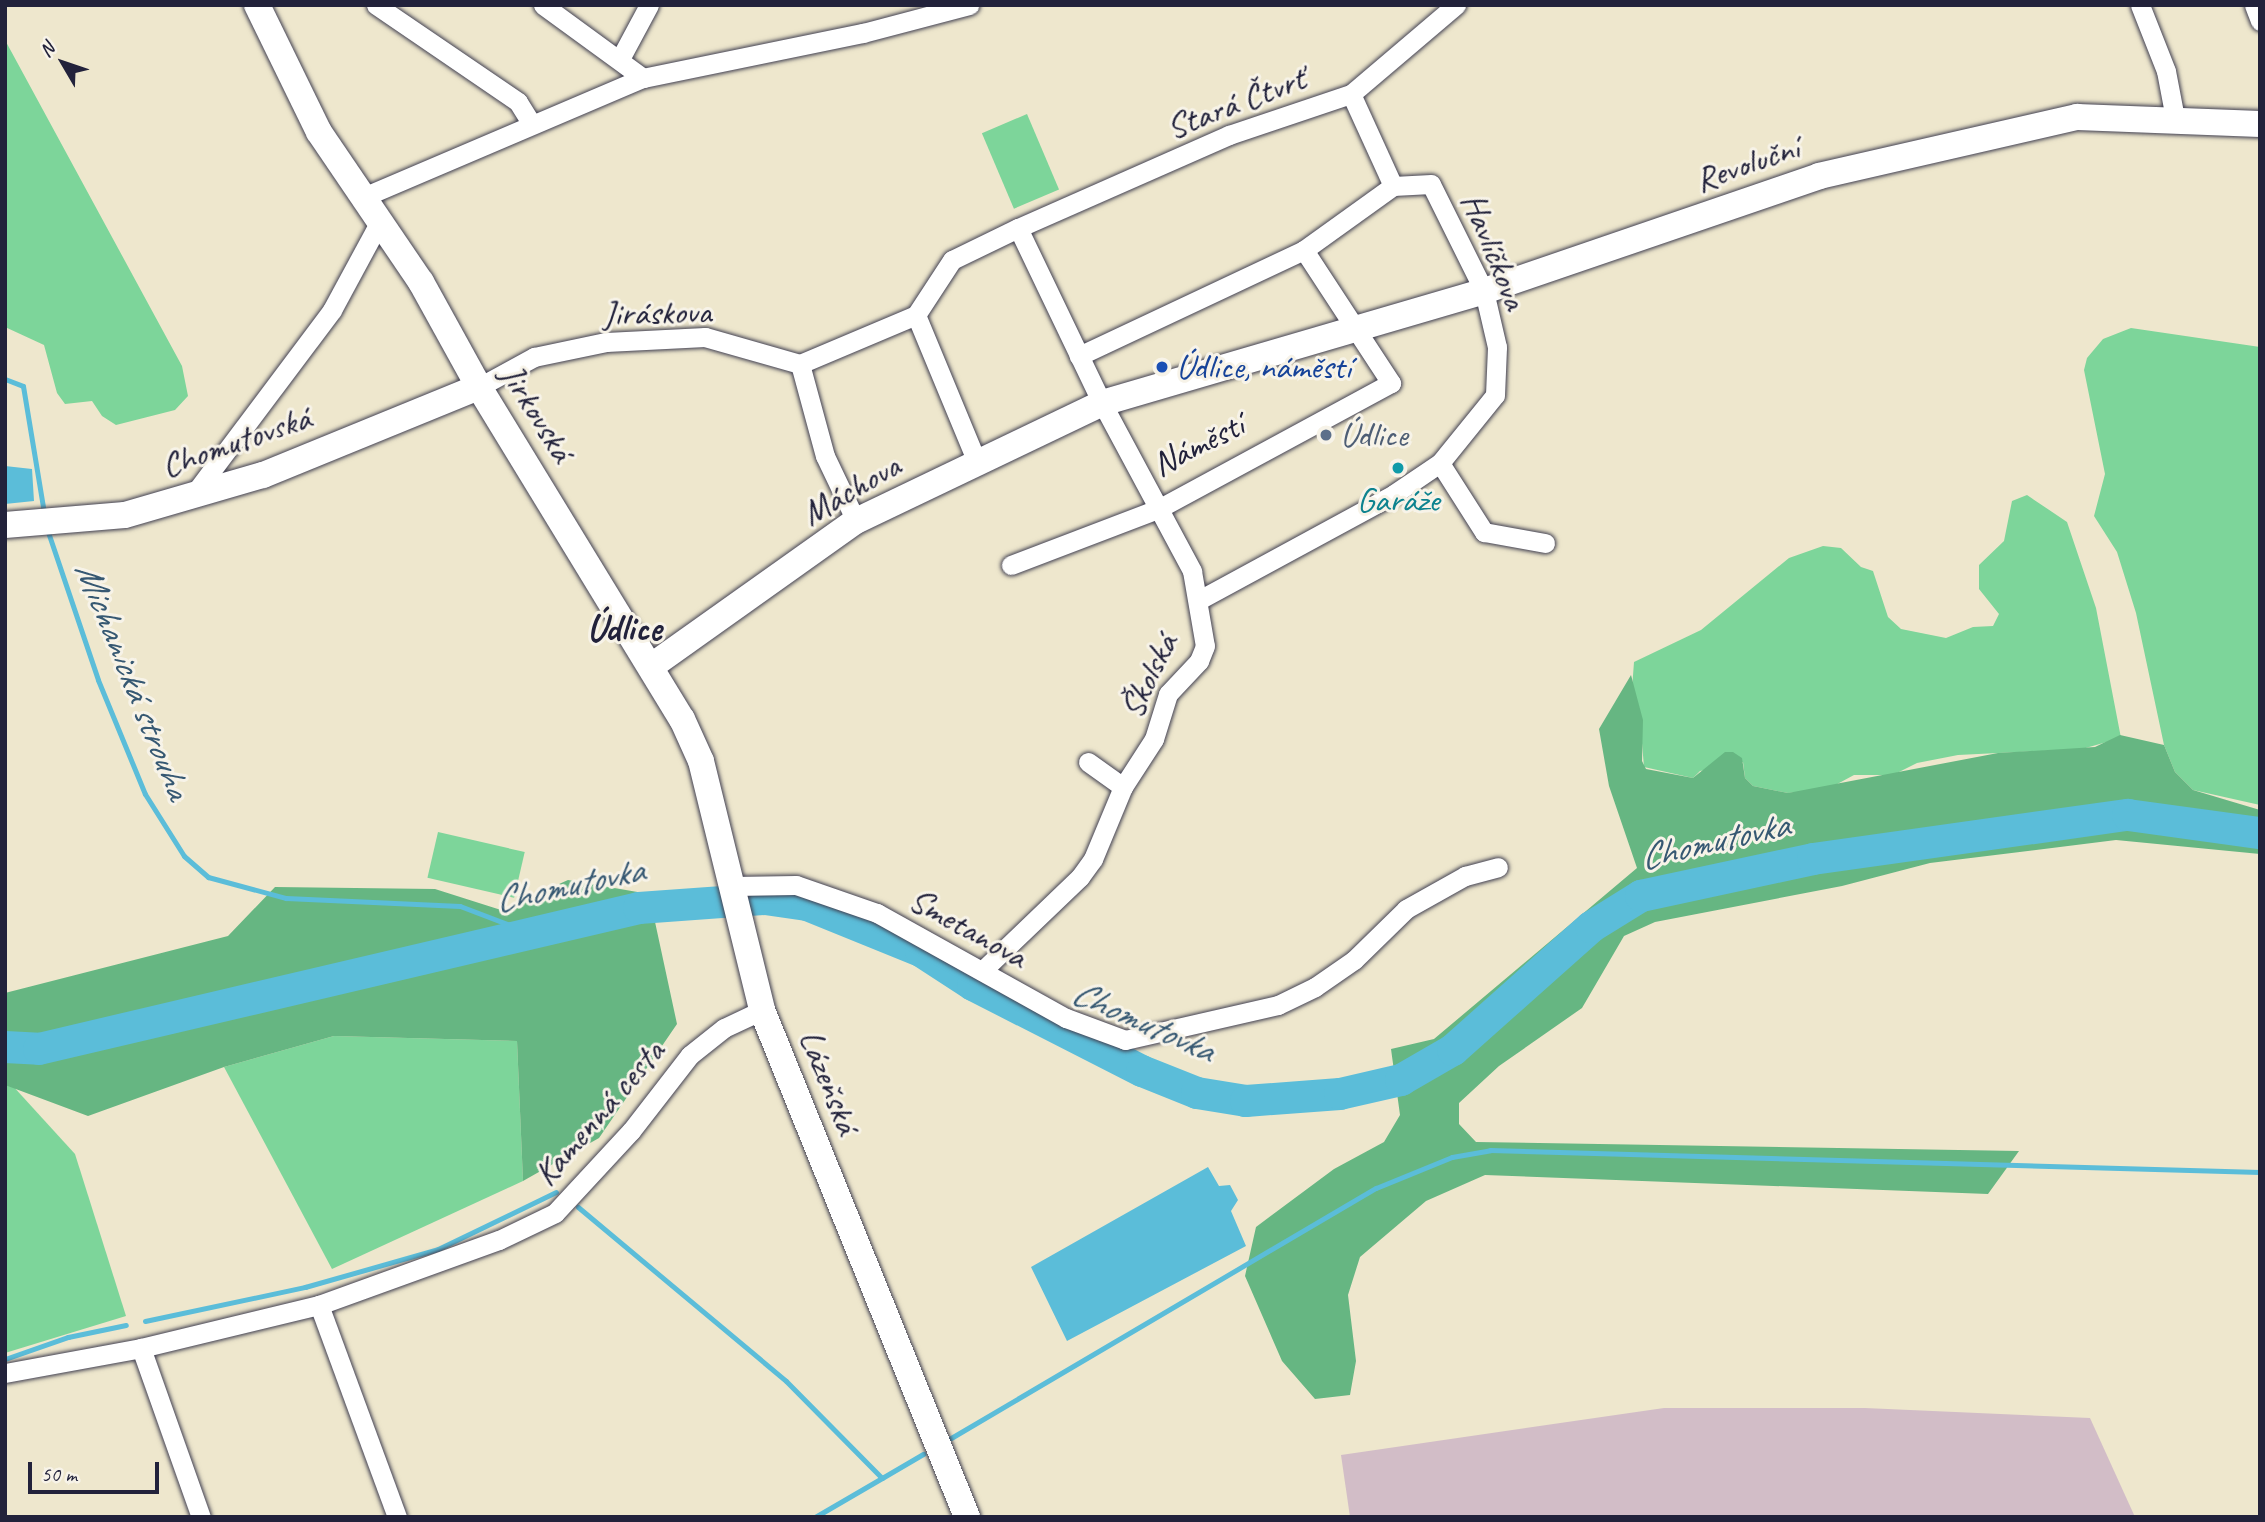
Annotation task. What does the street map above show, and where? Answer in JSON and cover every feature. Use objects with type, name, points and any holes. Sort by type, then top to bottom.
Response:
[{"type":"street","name":"Jirkovská","points":[[257,5],[319,132],[360,198],[421,282],[479,387],[653,666]]},
{"type":"street","points":[[376,5],[519,102],[531,123]]},
{"type":"street","points":[[620,59],[649,5]]},
{"type":"street","points":[[360,198],[531,123],[643,78],[863,33],[969,5]]},
{"type":"street","name":"Stará Čtvrť","points":[[915,315],[952,260],[1229,135],[1351,94],[1456,5]]},
{"type":"street","points":[[2140,5],[2166,71],[2175,118]]},
{"type":"street","points":[[2254,5],[2260,21]]},
{"type":"street","points":[[545,6],[643,78]]},
{"type":"street","points":[[1018,228],[1079,356],[1304,250],[1392,186],[1351,94]]},
{"type":"street","name":"Revoluční","points":[[1352,329],[1484,291],[1819,176],[2077,117],[2175,118],[2260,124]]},
{"type":"street","name":"Havlíčkova","points":[[1199,600],[1394,494],[1440,463],[1495,395],[1497,347],[1484,291],[1431,184],[1392,186]]},
{"type":"street","points":[[194,494],[332,310],[379,223]]},
{"type":"street","name":"Náměstí","points":[[1079,356],[1158,509],[1391,383],[1352,329],[1304,250]]},
{"type":"street","points":[[856,521],[825,456],[800,364],[915,315],[977,462]]},
{"type":"street","name":"Náměstí","points":[[1102,403],[1352,329]]},
{"type":"street","name":"Jiráskova","points":[[479,387],[534,357],[606,342],[705,337],[800,364]]},
{"type":"street","name":"Chomutovská","points":[[5,525],[125,515],[263,475],[479,387]]},
{"type":"street","name":"Máchova","points":[[653,666],[856,521],[1102,403]]},
{"type":"street","points":[[1440,463],[1484,533],[1545,543]]},
{"type":"street","points":[[1011,565],[1158,509]]},
{"type":"street","name":"Školská","points":[[982,971],[1080,877],[1093,859],[1123,787],[1154,739],[1168,694],[1199,661],[1205,646],[1192,572],[1158,509]]},
{"type":"street","name":"Lázeňská","points":[[653,666],[701,761],[762,1010],[967,1517]]},
{"type":"street","points":[[1088,762],[1123,787]]},
{"type":"street","name":"Smetanova","points":[[736,897],[768,882],[823,893],[877,913],[1066,1018],[1125,1040],[1190,1028],[1278,1005],[1315,987],[1354,960],[1406,909],[1465,876],[1498,867]]},
{"type":"street","name":"Kamenná cesta","points":[[5,1373],[141,1348],[319,1305],[499,1240],[555,1213],[631,1131],[690,1055],[724,1028],[762,1010]]},
{"type":"street","points":[[319,1305],[397,1517]]},
{"type":"street","points":[[141,1348],[201,1517]]},
{"type":"shaded area","points":[[1664,1408],[1865,1408],[2090,1418],[2135,1517],[1350,1517],[1341,1455]]},
{"type":"green space","points":[[5,40],[182,366],[188,396],[175,410],[116,425],[102,416],[92,401],[65,404],[57,393],[44,345],[5,327]]},
{"type":"green space","points":[[1027,114],[1059,189],[1014,209],[982,133]]},
{"type":"green space","points":[[2131,328],[2260,347],[2260,805],[2193,790],[2175,772],[2164,745],[2136,613],[2117,552],[2094,516],[2105,474],[2084,370],[2087,358],[2103,339]]},
{"type":"green space","points":[[2027,495],[2067,522],[2096,608],[2121,738],[2082,749],[1958,755],[1917,763],[1893,775],[1854,775],[1828,789],[1788,793],[1753,786],[1745,778],[1743,762],[1700,771],[1693,778],[1644,767],[1639,707],[1632,689],[1634,662],[1701,630],[1789,558],[1823,546],[1841,548],[1861,567],[1873,571],[1888,617],[1901,629],[1946,638],[1973,627],[1993,626],[1999,614],[1979,589],[1979,565],[2004,541],[2012,501]]},
{"type":"green space","points":[[1631,675],[1643,720],[1642,761],[1646,769],[1693,778],[1725,752],[1733,752],[1742,758],[1745,778],[1753,786],[1788,793],[1998,753],[2095,747],[2120,735],[2164,745],[2175,772],[2193,790],[2260,810],[2260,854],[2116,840],[1930,863],[1842,886],[1655,922],[1624,936],[1582,1008],[1499,1066],[1459,1103],[1459,1124],[1476,1142],[2019,1151],[1988,1194],[1485,1175],[1426,1201],[1360,1257],[1348,1295],[1356,1361],[1350,1395],[1315,1399],[1282,1361],[1245,1276],[1256,1227],[1334,1169],[1384,1142],[1400,1115],[1391,1049],[1434,1039],[1637,868],[1609,786],[1599,729]]},
{"type":"green space","points":[[438,832],[525,852],[514,898],[427,878]]},
{"type":"green space","points":[[568,880],[649,894],[677,1024],[599,1138],[523,1181],[517,1041],[334,1036],[224,1067],[88,1116],[5,1085],[5,993],[228,936],[275,887],[435,889],[501,910]]},
{"type":"green space","points":[[334,1036],[517,1041],[523,1181],[332,1269],[224,1067]]},
{"type":"green space","points":[[5,1085],[12,1085],[75,1154],[126,1316],[5,1353]]},
{"type":"water","points":[[5,466],[32,469],[34,501],[5,504]]},
{"type":"water","points":[[1208,1167],[1219,1186],[1230,1185],[1238,1200],[1231,1211],[1246,1246],[1067,1341],[1031,1267]]},
{"type":"waterway","name":"Michanická strouha","points":[[5,379],[23,386],[44,513]]},
{"type":"waterway","name":"Michanická strouha","points":[[47,529],[98,680],[145,794],[184,856],[208,877],[286,898],[460,906],[531,933]]},
{"type":"waterway","name":"Chomutovka","points":[[5,1047],[39,1049],[639,908],[765,899],[807,905],[921,951],[973,985],[1142,1071],[1197,1093],[1246,1101],[1340,1094],[1401,1080],[1453,1050],[1591,927],[1641,896],[1813,859],[2128,815],[2260,833]]},
{"type":"waterway","points":[[951,1438],[1376,1188],[1452,1157],[1490,1150],[2260,1172]]},
{"type":"waterway","points":[[145,1321],[305,1287],[438,1249],[556,1192]]},
{"type":"waterway","points":[[578,1207],[786,1381],[882,1478],[923,1454]]},
{"type":"waterway","points":[[5,1359],[68,1337],[126,1325]]},
{"type":"waterway","points":[[815,1517],[882,1478]]},
{"type":"place","name":"Údlice, náměstí","points":[[1162,367]]},
{"type":"place","name":"Údlice","points":[[1326,435]]},
{"type":"place","name":"Garáže","points":[[1398,468]]},
{"type":"district","name":"Údlice","points":[[624,628]]}]
